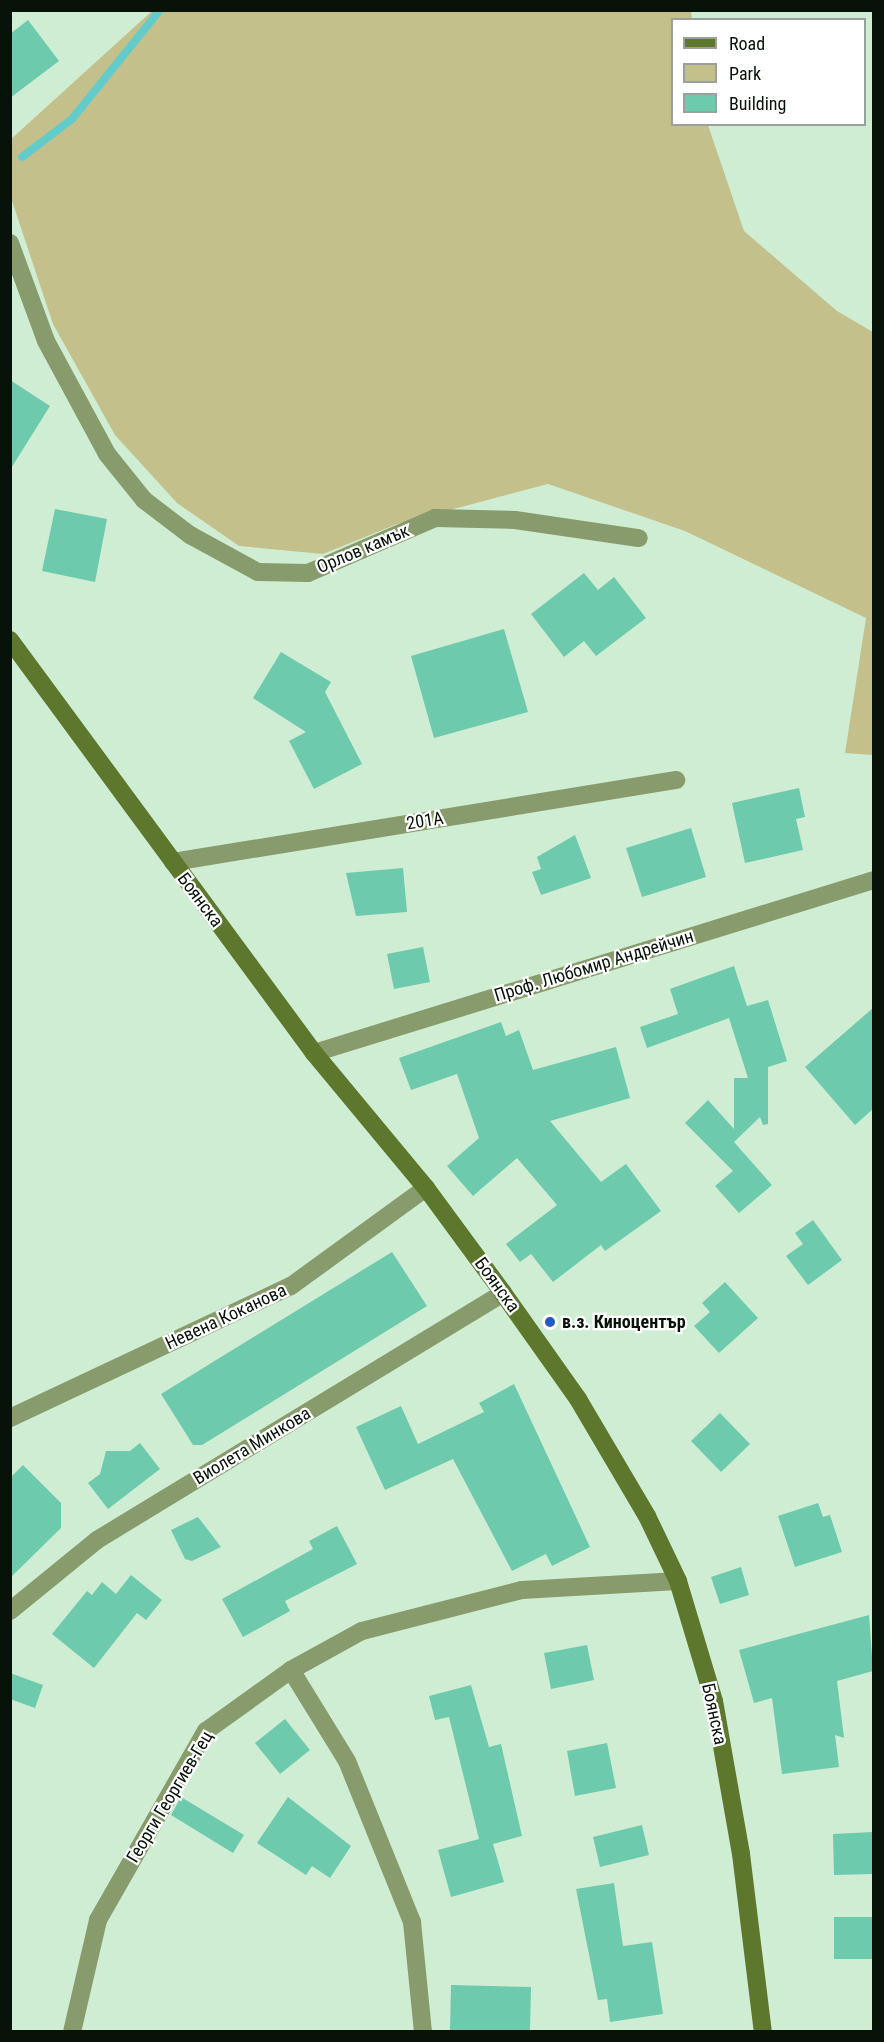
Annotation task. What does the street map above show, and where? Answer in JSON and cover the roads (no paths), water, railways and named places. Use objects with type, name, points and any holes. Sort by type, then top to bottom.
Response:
[{"type":"main road","name":"Боянска","points":[[10,640],[314,1053],[426,1188],[503,1293],[578,1399],[647,1516],[678,1581],[714,1701],[741,1854],[763,2031]]},
{"type":"street","name":"Орлов камък","points":[[10,243],[46,341],[107,454],[144,500],[190,535],[258,572],[308,573],[435,518],[515,520],[639,538]]},
{"type":"street","name":"201А","points":[[173,862],[676,780]]},
{"type":"street","name":"Проф. Любомир Андрейчин","points":[[314,1053],[873,880]]},
{"type":"street","name":"Невена Коканова","points":[[10,1418],[291,1287],[426,1188]]},
{"type":"street","name":"Виолета Минкова","points":[[10,1611],[96,1540],[503,1293]]},
{"type":"street","name":"Георги Георгиев-Гец","points":[[72,2031],[98,1920],[206,1731],[291,1670],[362,1631],[522,1590],[678,1581]]},
{"type":"street","points":[[291,1670],[346,1761],[412,1922],[423,2031]]},
{"type":"waterway","points":[[22,157],[72,119],[160,10]]},
{"type":"place","name":"в.з. Киноцентър","points":[[550,1322]]}]
